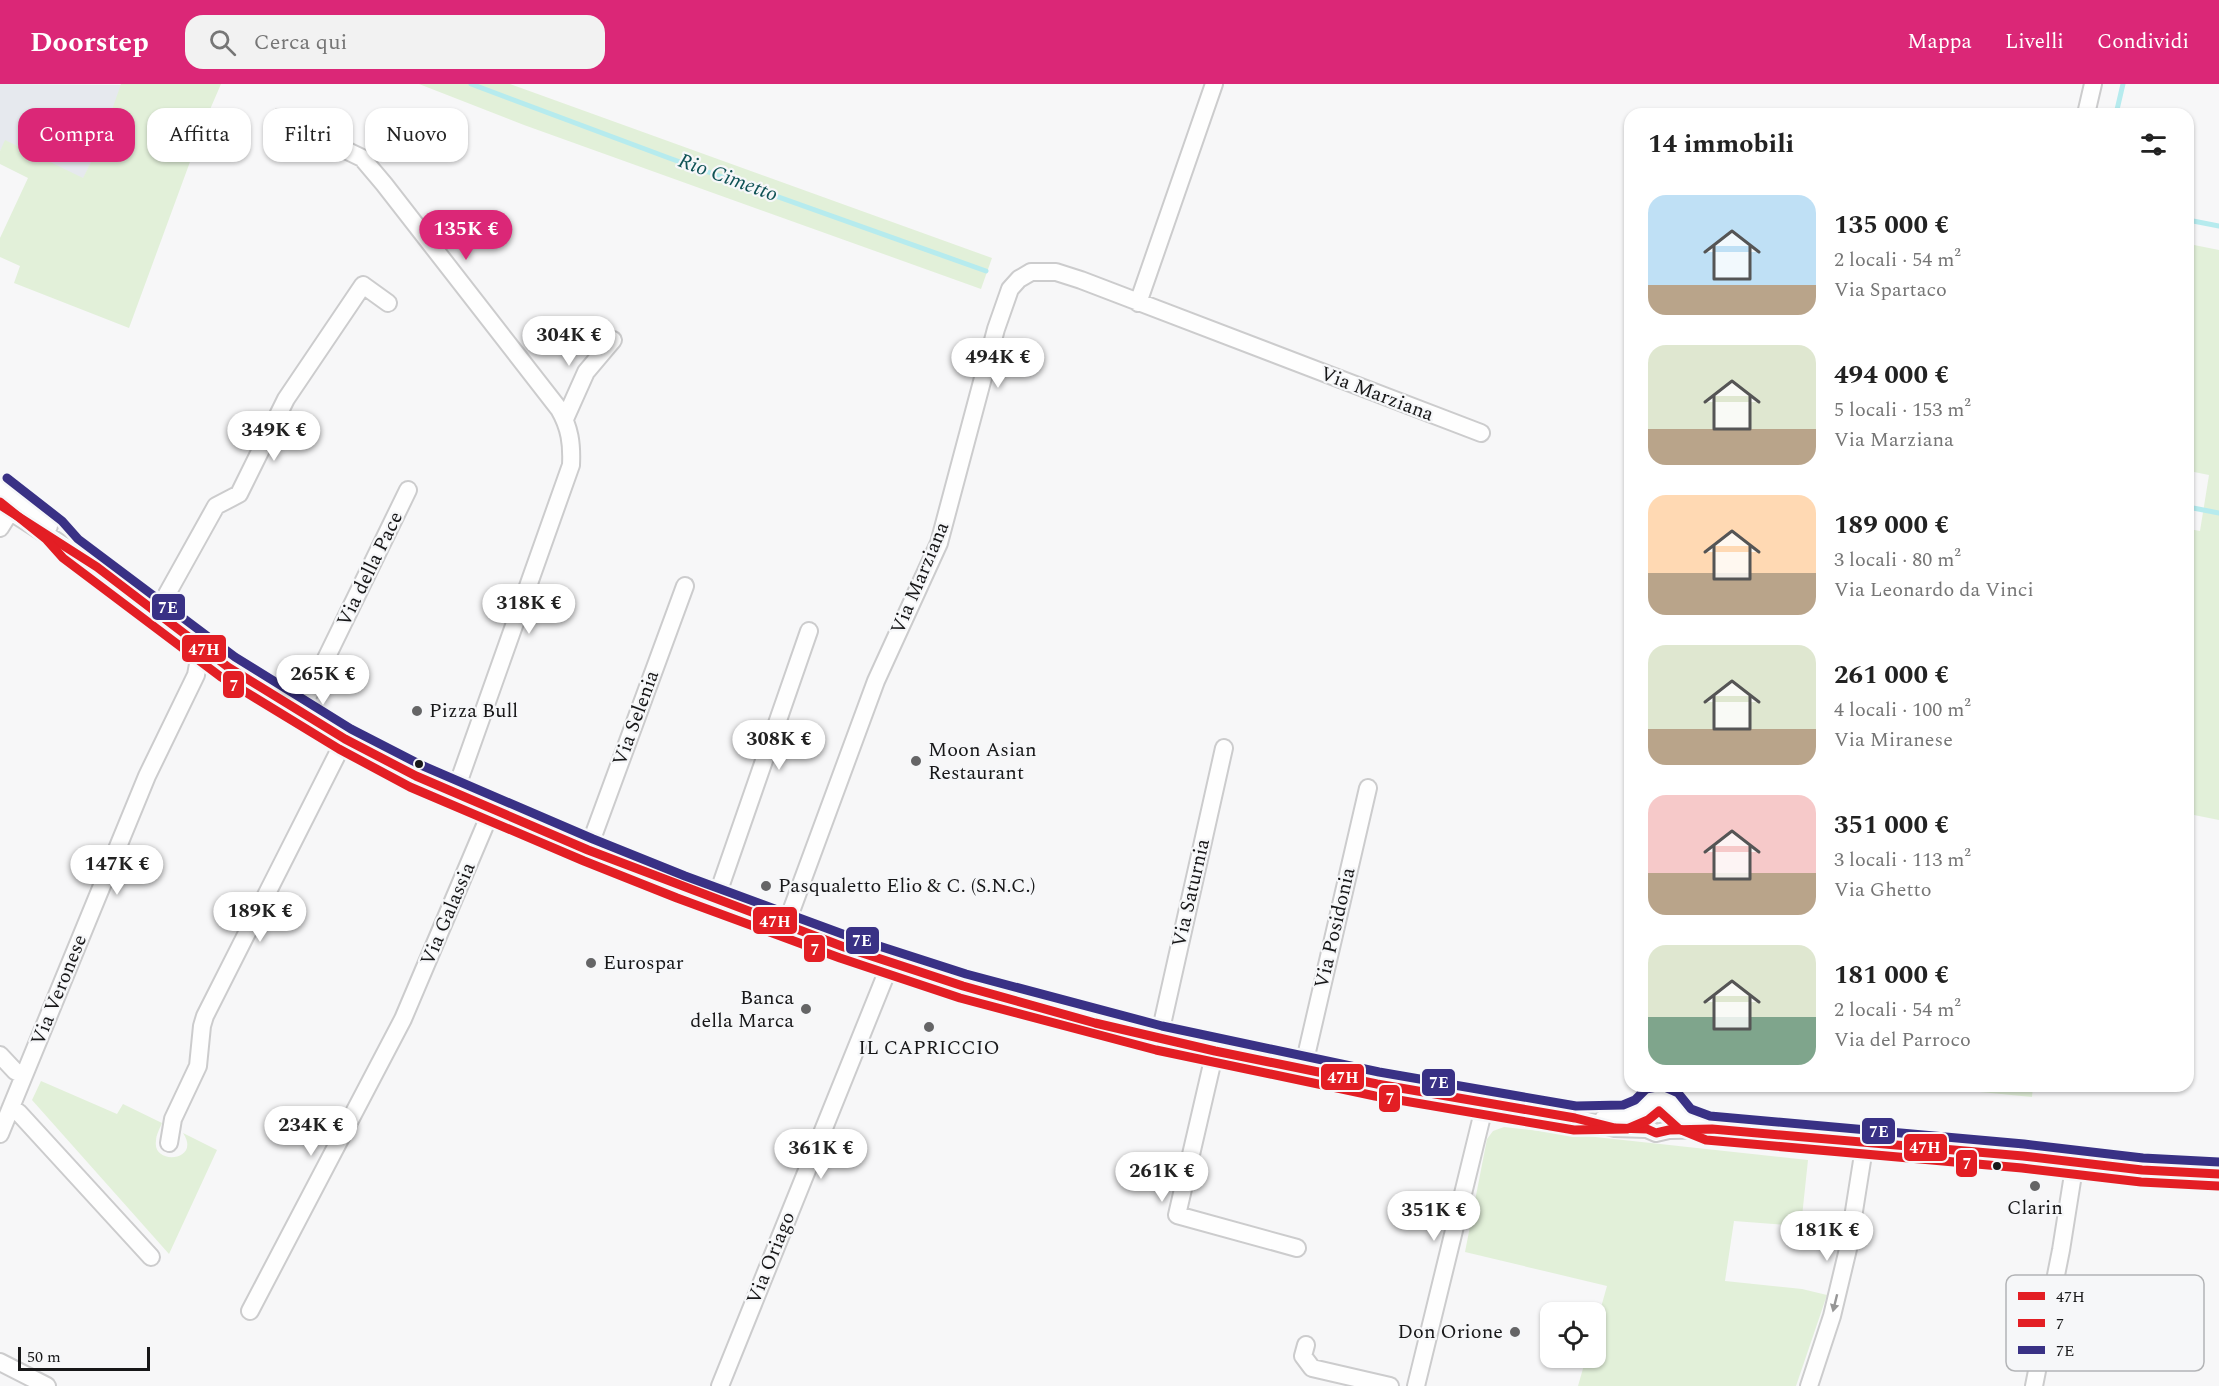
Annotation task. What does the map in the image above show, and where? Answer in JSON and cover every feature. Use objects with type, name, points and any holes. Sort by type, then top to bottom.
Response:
[{"type":"street","points":[[1138,303],[1214,84]]},
{"type":"street","points":[[2087,108],[2093,84]]},
{"type":"street","points":[[353,154],[362,158],[384,184],[565,419],[572,445],[571,465],[455,792]]},
{"type":"street","name":"Via Marziana","points":[[786,925],[876,681],[939,543],[996,329],[1010,289],[1019,279],[1031,272],[1056,272],[1481,433]]},
{"type":"street","points":[[157,612],[216,506],[239,494],[286,399],[363,285],[388,303]]},
{"type":"street","points":[[565,419],[586,372],[613,340]]},
{"type":"street","points":[[0,487],[54,530],[70,548]]},
{"type":"street","name":"Via della Pace","points":[[300,712],[408,490]]},
{"type":"street","points":[[0,528],[5,508],[70,548],[157,612],[201,648],[345,740],[416,776],[588,850],[786,925],[963,986],[1215,1051],[1483,1104],[1575,1118],[1615,1128],[1647,1129],[1656,1133],[1707,1128],[2142,1170],[2219,1174]]},
{"type":"street","name":"Via Selenia","points":[[588,850],[685,586]]},
{"type":"street","points":[[716,899],[810,631]]},
{"type":"street","name":"Via Veronese","points":[[0,1134],[147,776],[196,675],[201,648]]},
{"type":"street","points":[[169,1143],[173,1119],[198,1066],[205,1017],[345,740]]},
{"type":"street","name":"Via Saturnia","points":[[1159,1038],[1224,748]]},
{"type":"street","name":"Via Posidonia","points":[[1303,1069],[1368,788]]},
{"type":"street","name":"Via Galassia","points":[[250,1311],[403,1019],[492,809]]},
{"type":"street","name":"Via Oriago","points":[[720,1386],[891,962]]},
{"type":"street","points":[[1215,1051],[1177,1215],[1297,1248]]},
{"type":"street","points":[[0,1055],[15,1071],[23,1075]]},
{"type":"street","points":[[1670,1092],[1676,1120],[1670,1130]]},
{"type":"street","points":[[1575,1118],[1616,1118],[1633,1115],[1651,1098],[1659,1098],[1685,1119],[1707,1128]]},
{"type":"street","points":[[1647,1129],[1641,1120],[1651,1098]]},
{"type":"street","points":[[1416,1386],[1480,1126],[1483,1104]]},
{"type":"street","points":[[11,1107],[151,1257]]},
{"type":"street","points":[[1809,1386],[1832,1316],[1848,1249],[1865,1142]]},
{"type":"street","points":[[2056,1275],[2075,1162]]},
{"type":"street","points":[[1306,1345],[1303,1356],[1312,1368],[1390,1386]]},
{"type":"street","points":[[0,1362],[47,1386]]},
{"type":"street","points":[[2034,1386],[2037,1371]]},
{"type":"shaded area","points":[[0,84],[123,85],[114,108],[18,108],[18,147],[6,141],[0,151]]},
{"type":"shaded area","points":[[49,162],[91,162],[83,179]]},
{"type":"green space","points":[[121,84],[221,84],[211,108],[147,108],[147,162],[190,162],[129,328],[14,283],[20,266],[0,257],[0,238],[28,178],[0,164],[0,151],[5,140],[18,146],[18,162],[50,162],[83,178],[91,162],[135,162],[135,108],[113,108]]},
{"type":"green space","points":[[419,84],[510,84],[992,258],[981,289],[524,125]]},
{"type":"green space","points":[[2194,245],[2219,250],[2219,820],[2194,815],[2194,530],[2200,531],[2209,475],[2194,472]]},
{"type":"green space","points":[[41,1081],[117,1114],[123,1104],[162,1123],[156,1139],[157,1149],[168,1157],[175,1157],[186,1150],[187,1142],[183,1133],[217,1150],[169,1254],[32,1100]]},
{"type":"green space","points":[[1980,1092],[2032,1092],[2032,1097]]},
{"type":"green space","points":[[1504,1127],[1808,1160],[1801,1226],[1734,1221],[1725,1281],[1802,1289],[1827,1295],[1796,1386],[1578,1386],[1583,1368],[1606,1368],[1606,1302],[1602,1302],[1607,1286],[1465,1252],[1487,1139],[1493,1131]]},
{"type":"waterway","name":"Rio Cimetto","points":[[471,84],[669,158],[986,271]]},
{"type":"waterway","points":[[2117,108],[2123,84]]},
{"type":"waterway","points":[[2194,221],[2219,226]]},
{"type":"waterway","name":"Rio Cimetto","points":[[2194,508],[2219,513]]},
{"type":"transit line","name":"7E","points":[[7,478],[62,521],[78,539],[235,657],[351,729],[421,765],[685,876],[848,936],[966,974],[1162,1026],[1379,1072],[1576,1106],[1623,1105],[1635,1100],[1643,1092]]},
{"type":"transit line","name":"7","points":[[0,502],[46,539],[63,558],[221,677],[339,749],[410,787],[677,898],[840,958],[960,998],[1156,1050],[1375,1096],[1574,1130],[1627,1129],[1648,1120],[1659,1111],[1679,1129],[1706,1140],[2022,1168],[2141,1182],[2218,1186]]},
{"type":"transit line","name":"47H","points":[[0,505],[97,567],[228,667],[345,739],[416,776],[588,850],[844,947],[963,986],[1095,1023],[1215,1051],[1377,1084],[1575,1118],[1615,1128],[1647,1129],[1656,1133],[1669,1130],[1712,1129],[2023,1156],[2142,1170],[2219,1174]]},
{"type":"transit line","name":"7E","points":[[1676,1092],[1691,1109],[1710,1116],[2024,1144],[2143,1158],[2219,1162]]},
{"type":"place","name":"Pizza Bull","points":[[417,711]]},
{"type":"place","name":"Moon Asian Restaurant","points":[[916,761]]},
{"type":"place","name":"Pasqualetto Elio & C. (S.N.C.)","points":[[766,886]]},
{"type":"place","name":"Eurospar","points":[[591,963]]},
{"type":"place","name":"Banca della Marca","points":[[806,1009]]},
{"type":"place","name":"IL CAPRICCIO","points":[[929,1027]]},
{"type":"place","name":"Clarin","points":[[2035,1186]]},
{"type":"place","name":"Don Orione","points":[[1515,1332]]}]
